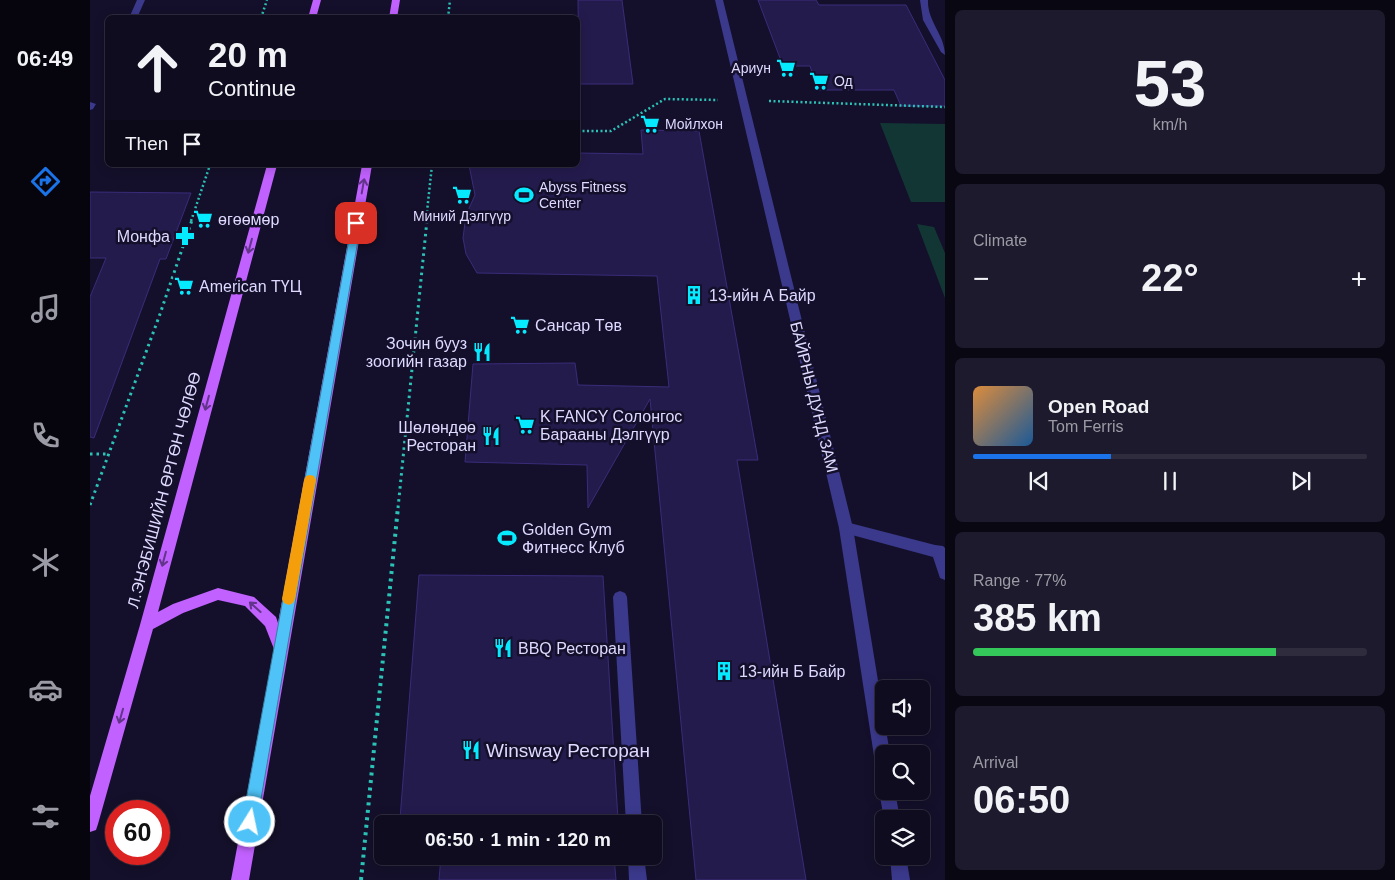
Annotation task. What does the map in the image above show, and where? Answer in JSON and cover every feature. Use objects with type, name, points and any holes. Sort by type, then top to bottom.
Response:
[{"type":"main road","points":[[313,15],[317,0]]},
{"type":"main road","points":[[394,15],[396,0]]},
{"type":"main road","name":"Л.ЭНЭБИШИЙН ӨРГӨН ЧӨЛӨӨ","points":[[90,824],[147,625],[271,167]]},
{"type":"main road","points":[[240,880],[367,167]]},
{"type":"main road","points":[[147,625],[195,601],[218,594],[249,601],[272,622],[280,647]]},
{"type":"street","points":[[134,15],[141,0]]},
{"type":"street","name":"БАЙРНЫ ДУНД ЗАМ","points":[[719,0],[846,528],[880,745]]},
{"type":"street","points":[[924,0],[922,6],[926,16],[945,52]]},
{"type":"street","points":[[846,528],[941,552],[945,574]]},
{"type":"street","points":[[620,597],[633,815]]},
{"type":"street","points":[[637,865],[638,880]]},
{"type":"street","points":[[899,865],[901,880]]},
{"type":"path","points":[[262,15],[267,0]]},
{"type":"path","points":[[448,15],[450,0]]},
{"type":"path","points":[[90,504],[160,314],[209,167]]},
{"type":"path","points":[[361,880],[432,167]]},
{"type":"path","points":[[90,454],[108,454]]},
{"type":"green space","points":[[880,123],[945,124],[945,202],[911,202]]},
{"type":"green space","points":[[917,224],[934,227],[945,253],[945,298]]},
{"type":"building","points":[[578,0],[622,0],[633,84],[580,84],[580,15],[578,15]]},
{"type":"building","points":[[758,0],[816,0],[819,5],[906,5],[945,80],[945,106],[901,106],[894,90],[818,90],[810,66],[783,66]]},
{"type":"building","points":[[641,130],[699,131],[758,460],[737,460],[806,880],[696,880],[650,399],[588,508],[587,465],[465,462],[473,364],[575,363],[578,385],[669,387],[657,276],[477,273],[466,254],[463,238],[466,215],[475,195],[469,167],[580,167],[580,153],[643,154]]},
{"type":"building","points":[[90,192],[191,193],[166,259],[160,259],[94,438],[90,437],[90,297],[106,258],[90,258]]},
{"type":"building","points":[[419,575],[603,576],[618,815],[400,815]]},
{"type":"building","points":[[440,865],[615,865],[616,880],[439,880]]},
{"type":"slow traffic","points":[[289,599],[310,480]]},
{"type":"place","name":"Ариун","points":[[786,68]]},
{"type":"place","name":"Од","points":[[819,81]]},
{"type":"place","name":"Мойлхон","points":[[650,124]]},
{"type":"place","name":"Миний Дэлгүүр","points":[[462,195]]},
{"type":"place","name":"Abyss Fitness Center","points":[[524,195]]},
{"type":"place","name":"өгөөмөр","points":[[203,219]]},
{"type":"place","name":"Монфа","points":[[185,236]]},
{"type":"place","name":"American ТҮЦ","points":[[184,286]]},
{"type":"place","name":"13-ийн А Байр","points":[[694,295]]},
{"type":"place","name":"Сансар Төв","points":[[520,325]]},
{"type":"place","name":"Зочин бууз зоогийн газар","points":[[482,352]]},
{"type":"place","name":"K FANCY Солонгос Барааны Дэлгүүр","points":[[525,425]]},
{"type":"place","name":"Шөлөндөө Ресторан","points":[[491,436]]},
{"type":"place","name":"Golden Gym Фитнесс Клуб","points":[[507,538]]},
{"type":"place","name":"BBQ Ресторан","points":[[503,648]]},
{"type":"place","name":"13-ийн Б Байр","points":[[724,671]]},
{"type":"place","name":"Winsway Ресторан","points":[[471,750]]},
{"type":"route","points":[[250,822],[356,223]]}]
